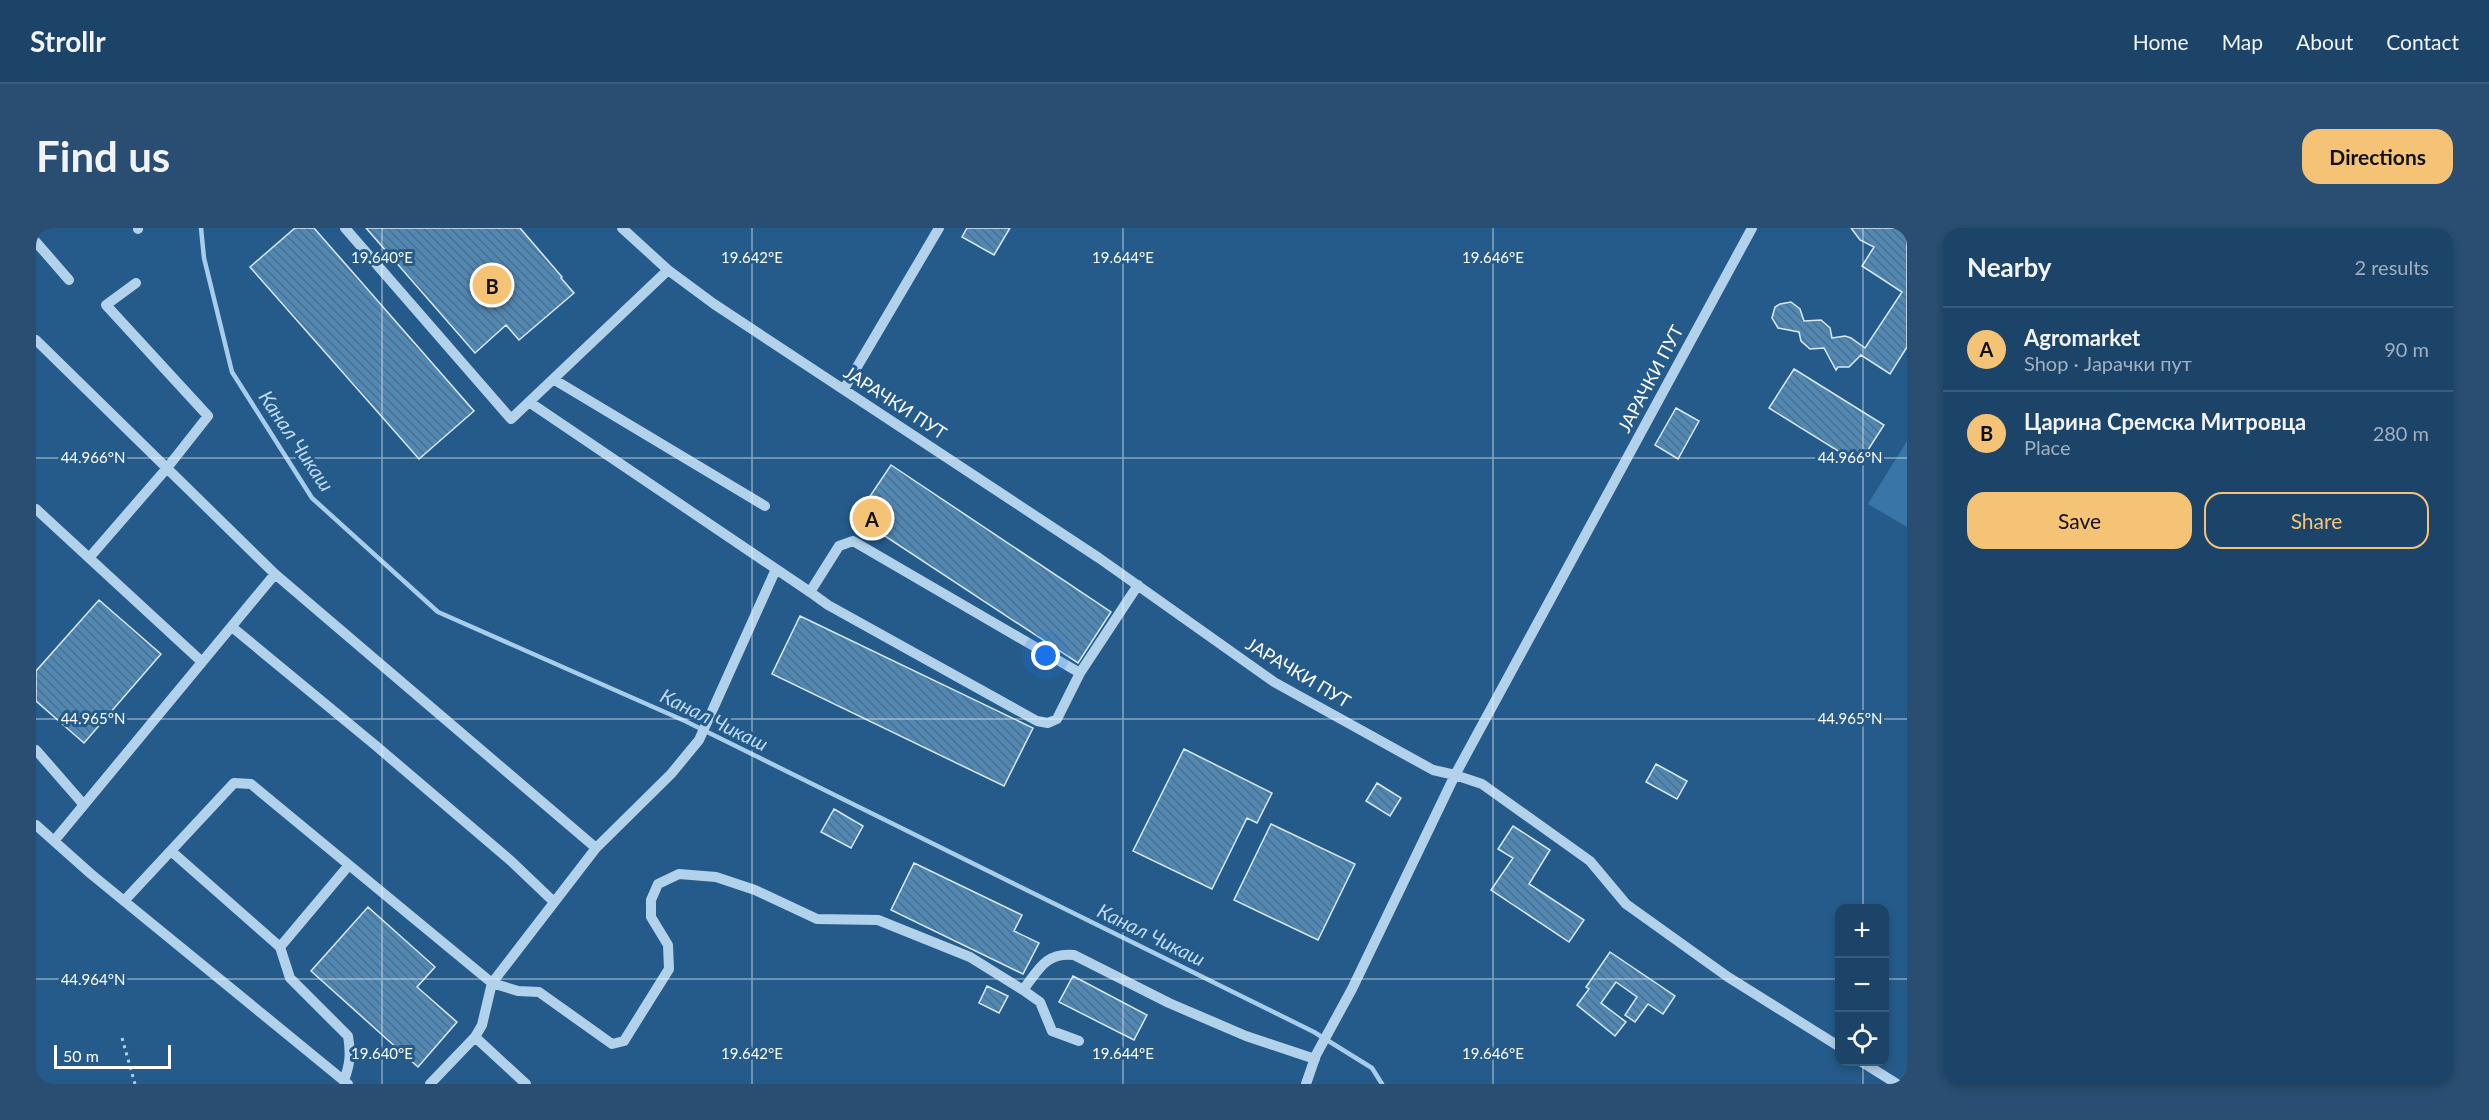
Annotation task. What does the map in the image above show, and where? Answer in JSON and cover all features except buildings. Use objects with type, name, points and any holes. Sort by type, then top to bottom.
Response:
[{"type":"street","points":[[345,228],[511,419],[668,270]]},
{"type":"street","name":"ЈАРАЧКИ ПУТ","points":[[622,228],[668,270],[714,304],[1138,585],[1274,682],[1433,770],[1455,776],[1752,228]]},
{"type":"street","points":[[844,389],[939,228]]},
{"type":"street","points":[[36,242],[69,280]]},
{"type":"street","points":[[89,558],[167,468],[208,416],[106,305],[136,283]]},
{"type":"street","points":[[36,340],[275,574],[596,849]]},
{"type":"street","points":[[553,379],[765,507]]},
{"type":"street","points":[[529,402],[828,605],[1037,721],[1048,723],[1057,718],[1080,674],[1138,585]]},
{"type":"street","points":[[36,509],[202,662]]},
{"type":"street","points":[[810,592],[839,546],[853,542],[1080,674]]},
{"type":"street","points":[[430,1084],[475,1036],[482,1025],[492,983],[554,902],[596,849],[671,774],[699,741],[776,569]]},
{"type":"street","points":[[54,841],[275,574]]},
{"type":"street","points":[[231,627],[375,745],[511,861],[554,902]]},
{"type":"street","points":[[36,750],[84,805]]},
{"type":"street","points":[[1306,1084],[1315,1057],[1357,980],[1455,776],[1482,784],[1590,861],[1626,904],[1728,976],[1835,1044]]},
{"type":"street","points":[[124,901],[234,783],[251,784],[492,983],[518,991],[540,992],[612,1044],[624,1041],[669,969],[668,945],[651,917],[651,900],[658,884],[680,874],[716,877],[755,891],[817,920],[878,920],[970,957],[1040,1002],[1052,1030],[1079,1041]]},
{"type":"street","points":[[36,825],[124,901],[346,1082],[349,1066],[348,1036],[290,978],[280,947],[171,851]]},
{"type":"street","points":[[280,947],[350,865]]},
{"type":"street","points":[[1023,990],[1045,962],[1060,954],[1074,955],[1169,1003],[1246,1035],[1315,1057]]},
{"type":"street","points":[[475,1036],[526,1084]]},
{"type":"street","points":[[1869,1066],[1898,1084]]},
{"type":"path","points":[[122,1038],[135,1084]]},
{"type":"shaded area","points":[[1907,441],[1907,527],[1868,504]]},
{"type":"waterway","name":"Канал Чикаш","points":[[201,228],[204,258],[232,372],[312,498],[438,612],[685,721],[1314,1032],[1372,1068],[1382,1084]]},
{"type":"place","name":"Царина Сремска Митровца","points":[[492,285]]},
{"type":"place","name":"Agromarket","points":[[872,518]]}]
